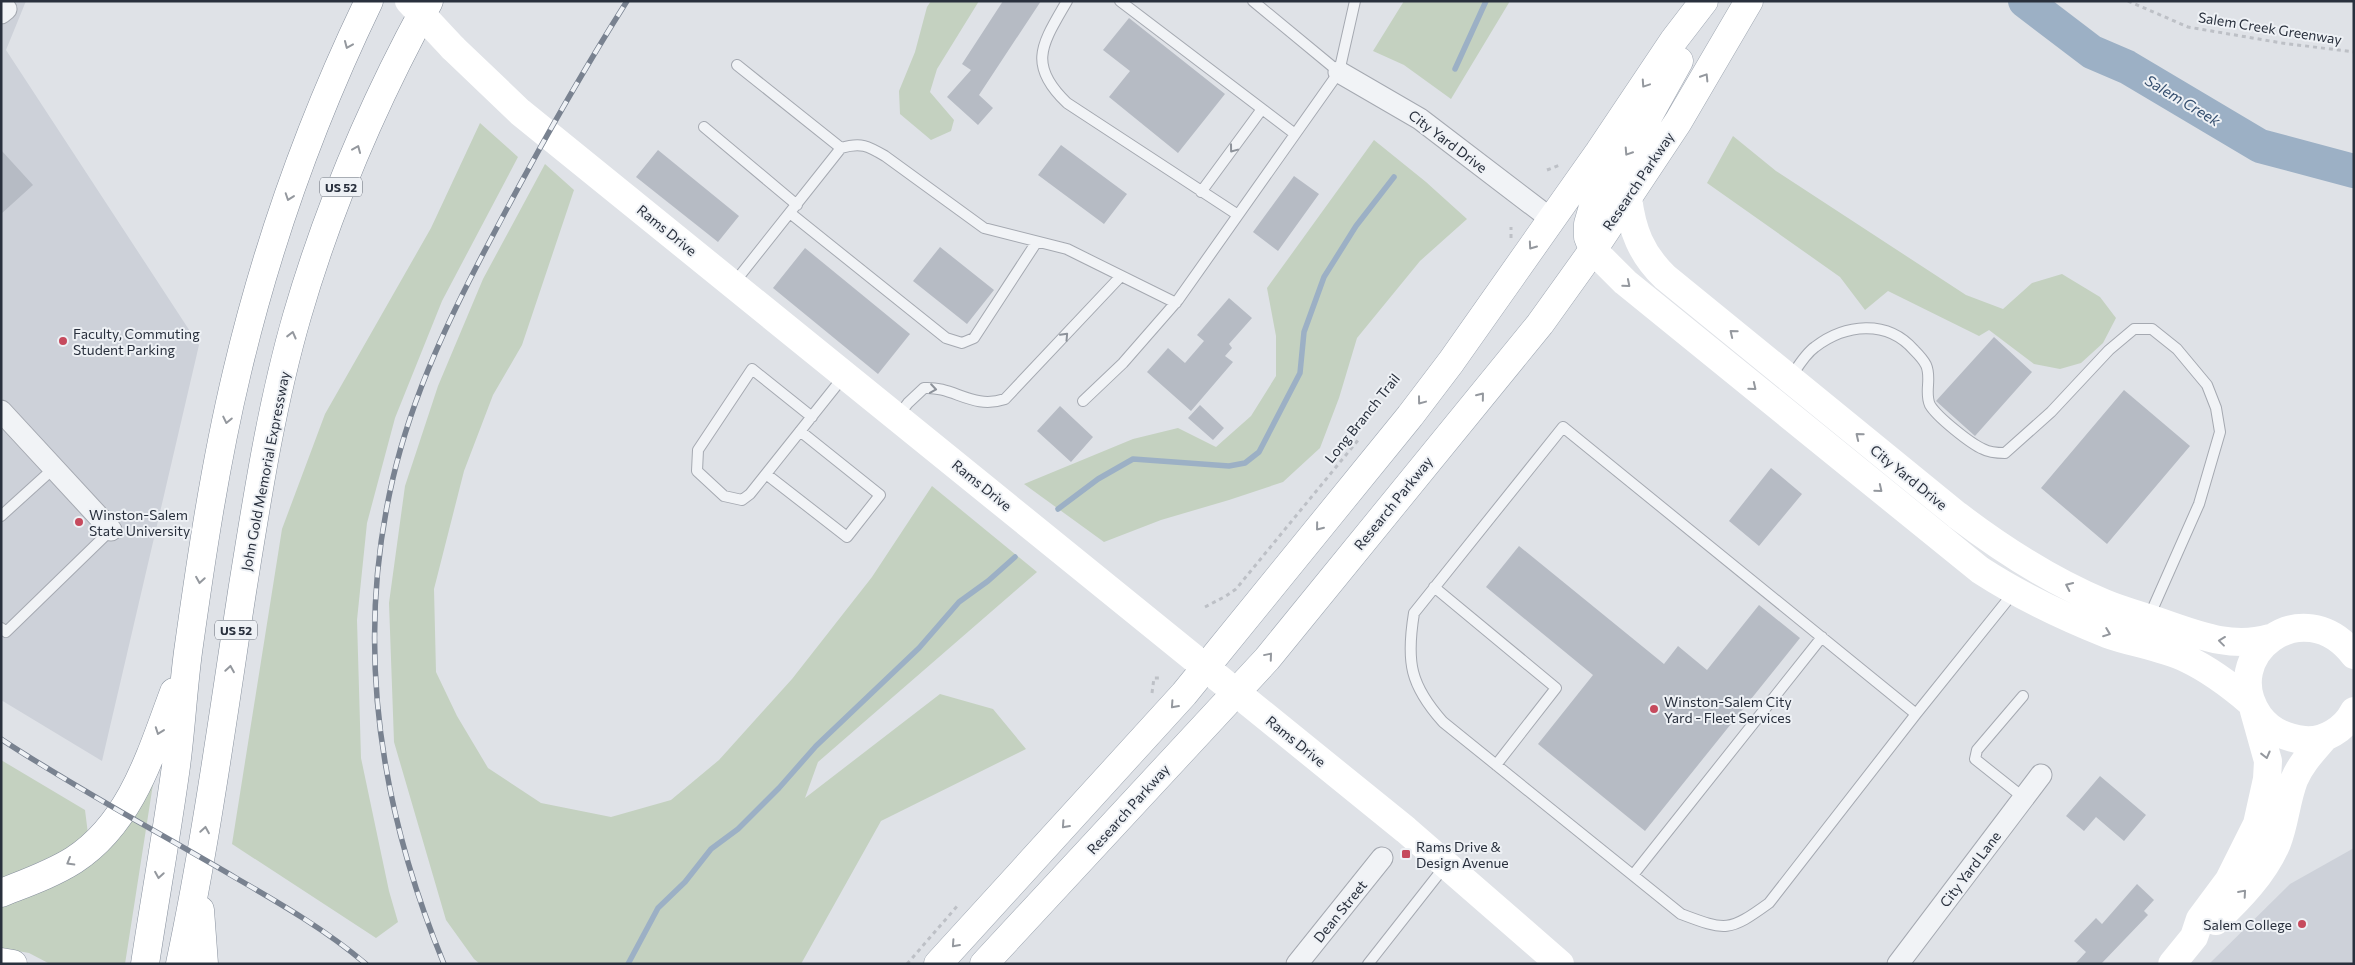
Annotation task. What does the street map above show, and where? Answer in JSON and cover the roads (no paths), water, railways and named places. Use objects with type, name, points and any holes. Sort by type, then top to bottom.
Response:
[{"type":"main road","points":[[145,964],[176,767],[188,653],[223,441],[237,372],[254,304],[308,144],[336,73],[369,1]]},
{"type":"main road","name":"Rams Drive","points":[[410,1],[453,48],[520,112],[1206,667],[1446,865],[1560,964]]},
{"type":"main road","name":"John Gold Memorial Expressway","points":[[180,964],[198,878],[254,516],[280,382],[317,251],[341,188],[397,59],[428,1]]},
{"type":"main road","points":[[938,964],[1184,694],[1410,416],[1451,362],[1674,40],[1704,1]]},
{"type":"main road","points":[[1593,250],[1588,237],[1588,224],[1592,210],[1654,108],[1710,1]]},
{"type":"main road","name":"Research Parkway","points":[[984,964],[1267,659],[1540,324],[1593,250],[1683,114],[1749,1]]},
{"type":"main road","name":"City Yard Drive","points":[[1628,198],[1633,229],[1644,253],[1664,277],[1956,515],[1993,542],[2057,580],[2105,603],[2215,640],[2254,643],[2300,627],[2316,628],[2331,634],[2351,649]]},
{"type":"main road","name":"City Yard Drive","points":[[1593,250],[1625,282],[1923,525],[1980,570],[2014,592],[2108,634],[2186,658],[2217,676],[2252,705],[2263,722],[2276,733],[2292,739],[2309,740],[2343,725]]},
{"type":"main road","points":[[2172,964],[2194,936],[2200,919],[2229,880],[2257,824],[2263,803],[2268,761],[2252,705],[2250,670],[2257,652],[2270,638]]},
{"type":"main road","points":[[1,893],[73,861],[89,849],[115,822],[138,783],[188,653]]},
{"type":"main road","points":[[2194,936],[2209,928],[2233,905],[2266,863],[2282,828],[2295,778],[2308,756],[2343,725]]},
{"type":"main road","points":[[198,878],[204,964]]},
{"type":"main road","points":[[1,962],[13,964]]},
{"type":"street","name":"City Yard Drive","points":[[1339,72],[1399,104],[1551,219]]},
{"type":"street","points":[[1,411],[111,530]]},
{"type":"street","name":"City Yard Lane","points":[[1898,964],[2041,775]]},
{"type":"street","name":"Dean Street","points":[[1297,964],[1382,858]]},
{"type":"lane","points":[[1067,1],[1043,44],[1043,71],[1052,89],[1066,103],[1238,215]]},
{"type":"lane","points":[[1120,1],[1295,134]]},
{"type":"lane","points":[[1253,1],[1339,72]]},
{"type":"lane","points":[[1083,402],[1123,363],[1176,303],[1339,72],[1355,1]]},
{"type":"lane","points":[[737,65],[842,148]]},
{"type":"lane","points":[[1201,192],[1262,109]]},
{"type":"lane","points":[[704,127],[797,204]]},
{"type":"lane","points":[[733,284],[842,148],[855,144],[868,147],[885,156],[984,228],[1066,249],[1176,303]]},
{"type":"lane","points":[[790,213],[946,338],[962,343],[974,338],[1036,242]]},
{"type":"lane","points":[[898,417],[908,403],[924,388],[932,388],[967,400],[992,403],[1005,399],[1121,276]]},
{"type":"lane","points":[[1789,379],[1814,348],[1836,335],[1859,327],[1884,330],[1904,339],[1926,363],[1930,377],[1928,395],[1930,405],[1940,417],[1982,449],[1995,453],[2005,453],[2051,412],[2088,375],[2109,350],[2134,329],[2152,329],[2177,349],[2207,385],[2216,408],[2220,432],[2199,504],[2149,618]]},
{"type":"lane","points":[[812,416],[752,368],[698,450],[697,471],[724,496],[742,500],[766,474],[845,375]]},
{"type":"lane","points":[[1916,714],[1563,427],[1414,614],[1409,644],[1412,672],[1425,702],[1443,722],[1681,914],[1723,928],[1744,921],[1769,903],[2014,592]]},
{"type":"lane","points":[[766,474],[847,536],[853,530],[880,495],[800,431]]},
{"type":"lane","points":[[1,516],[54,468]]},
{"type":"lane","points":[[1,628],[6,632],[111,530]]},
{"type":"lane","points":[[1434,587],[1556,688],[1496,765]]},
{"type":"lane","points":[[1633,876],[1822,637]]},
{"type":"lane","points":[[2023,696],[1977,750],[1975,755],[1976,759],[2024,798]]},
{"type":"lane","points":[[1368,964],[1446,865]]},
{"type":"waterway","points":[[1455,69],[1486,1]]},
{"type":"waterway","name":"Salem Creek","points":[[2025,1],[2092,52],[2127,67],[2260,146],[2354,171]]},
{"type":"waterway","points":[[1058,509],[1098,479],[1133,459],[1229,466],[1245,463],[1259,452],[1300,373],[1304,332],[1324,277],[1356,226],[1394,177]]},
{"type":"waterway","points":[[628,964],[658,908],[685,882],[711,849],[738,829],[779,788],[816,746],[919,648],[959,602],[988,581],[1015,557]]},
{"type":"railway","points":[[444,964],[422,905],[404,846],[389,786],[380,725],[375,664],[376,602],[381,540],[401,446],[435,353],[463,293],[541,146],[627,1]]},
{"type":"railway","points":[[1,739],[88,793],[286,908],[335,940],[366,964]]},
{"type":"place","name":"Faculty, Commuting Student Parking","points":[[63,341]]},
{"type":"place","name":"Winston-Salem State University","points":[[79,522]]},
{"type":"place","name":"Winston-Salem City Yard - Fleet Services","points":[[1654,709]]},
{"type":"place","name":"Rams Drive & Design Avenue","points":[[1406,854]]},
{"type":"place","name":"Salem College","points":[[2302,924]]}]
